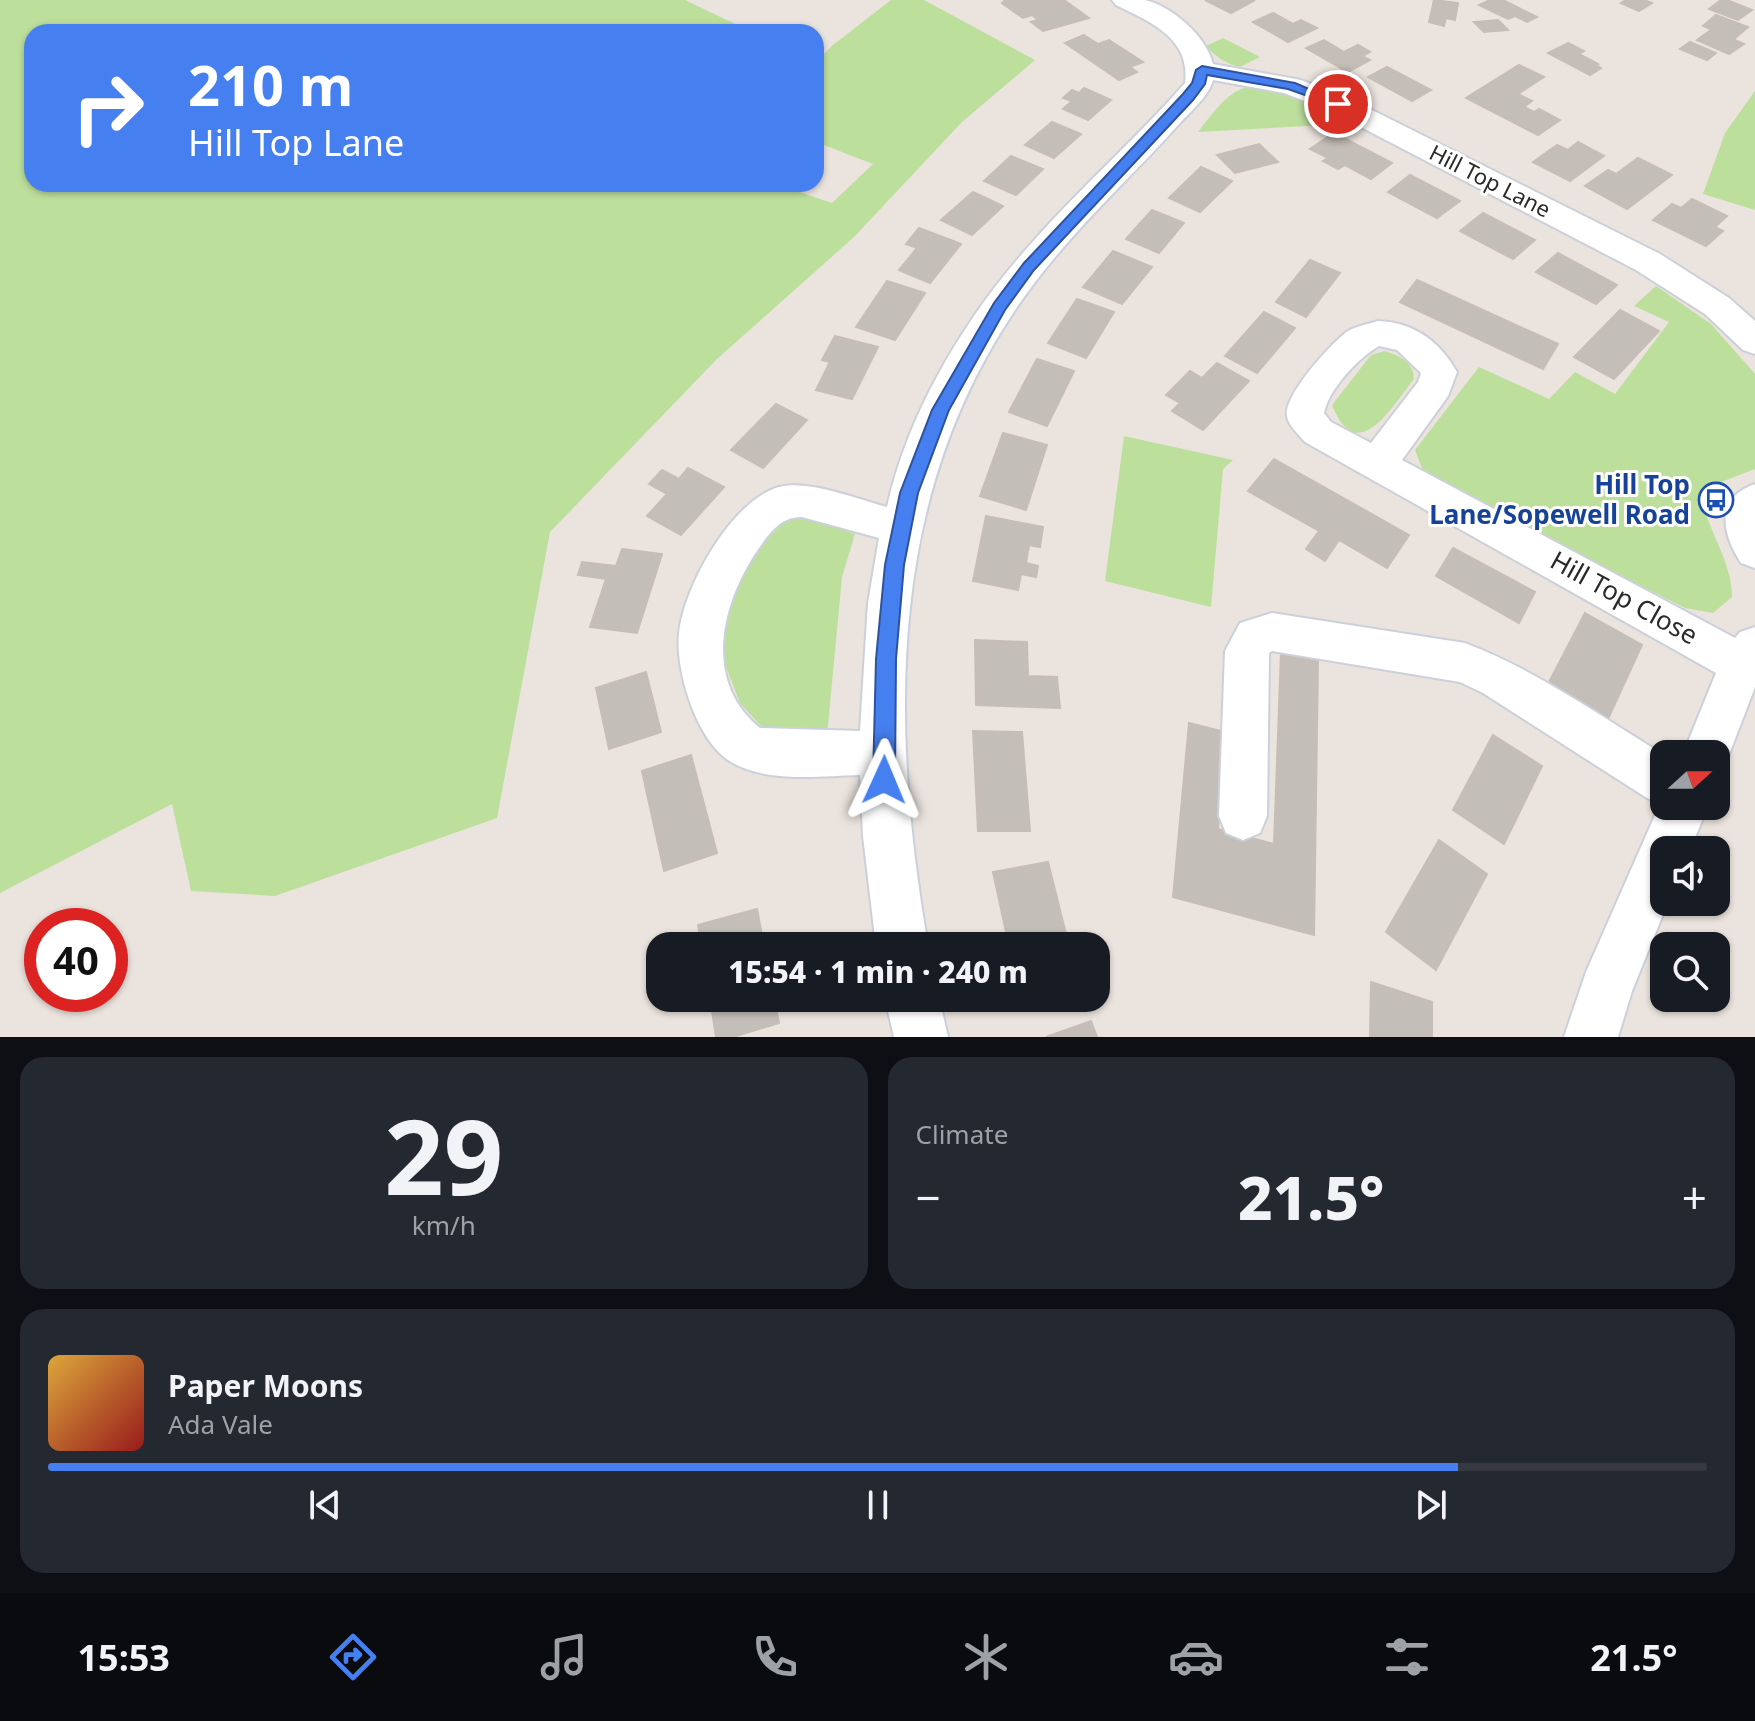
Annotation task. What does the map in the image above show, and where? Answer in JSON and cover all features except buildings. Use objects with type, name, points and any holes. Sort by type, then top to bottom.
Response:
[{"type":"street","points":[[899,932],[884,753],[886,659],[894,565],[909,493],[941,410],[999,307],[1029,266],[1199,84],[1202,70],[1198,54],[1179,31],[1126,0]]},
{"type":"street","name":"Hill Top Lane","points":[[1202,70],[1291,86],[1338,104],[1648,262],[1717,306],[1755,341]]},
{"type":"street","name":"Hill Top Close","points":[[1378,463],[1749,655]]},
{"type":"street","points":[[1755,500],[1746,508],[1744,521],[1749,542],[1755,551]]},
{"type":"street","points":[[884,753],[751,748],[735,737],[718,711],[701,669],[701,628],[719,579],[748,529],[773,506],[802,501],[903,528]]},
{"type":"street","points":[[1243,816],[1247,651],[1255,637],[1272,632],[1465,663],[1499,679],[1650,773]]},
{"type":"street","points":[[1712,740],[1749,655]]},
{"type":"street","points":[[1591,1037],[1605,991],[1650,887]]},
{"type":"street","points":[[915,1012],[921,1037]]},
{"type":"green space","points":[[0,0],[685,0],[735,24],[24,24],[24,192],[800,192],[832,203],[873,164],[824,145],[824,54],[891,0],[924,0],[1035,60],[962,122],[854,237],[717,359],[550,532],[497,818],[275,896],[191,891],[172,804],[0,893]]},
{"type":"green space","points":[[1223,38],[1260,57],[1240,67],[1226,62],[1206,46]]},
{"type":"green space","points":[[1244,88],[1284,94],[1345,124],[1198,132],[1224,101]]},
{"type":"green space","points":[[1755,91],[1755,210],[1703,194],[1725,133]]},
{"type":"green space","points":[[1656,286],[1711,324],[1755,374],[1755,469],[1716,484],[1704,506],[1731,585],[1732,597],[1713,613],[1685,608],[1448,488],[1423,471],[1415,450],[1479,367],[1549,399],[1575,372],[1615,394],[1669,322],[1634,306]]},
{"type":"green space","points":[[1385,351],[1409,364],[1414,379],[1385,417],[1363,432],[1352,432],[1342,423],[1332,405],[1371,355]]},
{"type":"green space","points":[[1124,436],[1233,460],[1223,469],[1211,607],[1105,581]]},
{"type":"green space","points":[[801,514],[855,534],[842,577],[827,736],[778,732],[760,725],[740,703],[723,659],[727,612],[745,561],[791,515]]},
{"type":"place","name":"Hill Top Lane/Sopewell Road","points":[[1716,500]]},
{"type":"route","points":[[884,780],[886,659],[894,565],[909,493],[941,410],[999,307],[1029,266],[1188,97],[1199,84],[1202,70],[1291,86],[1338,104]]}]
